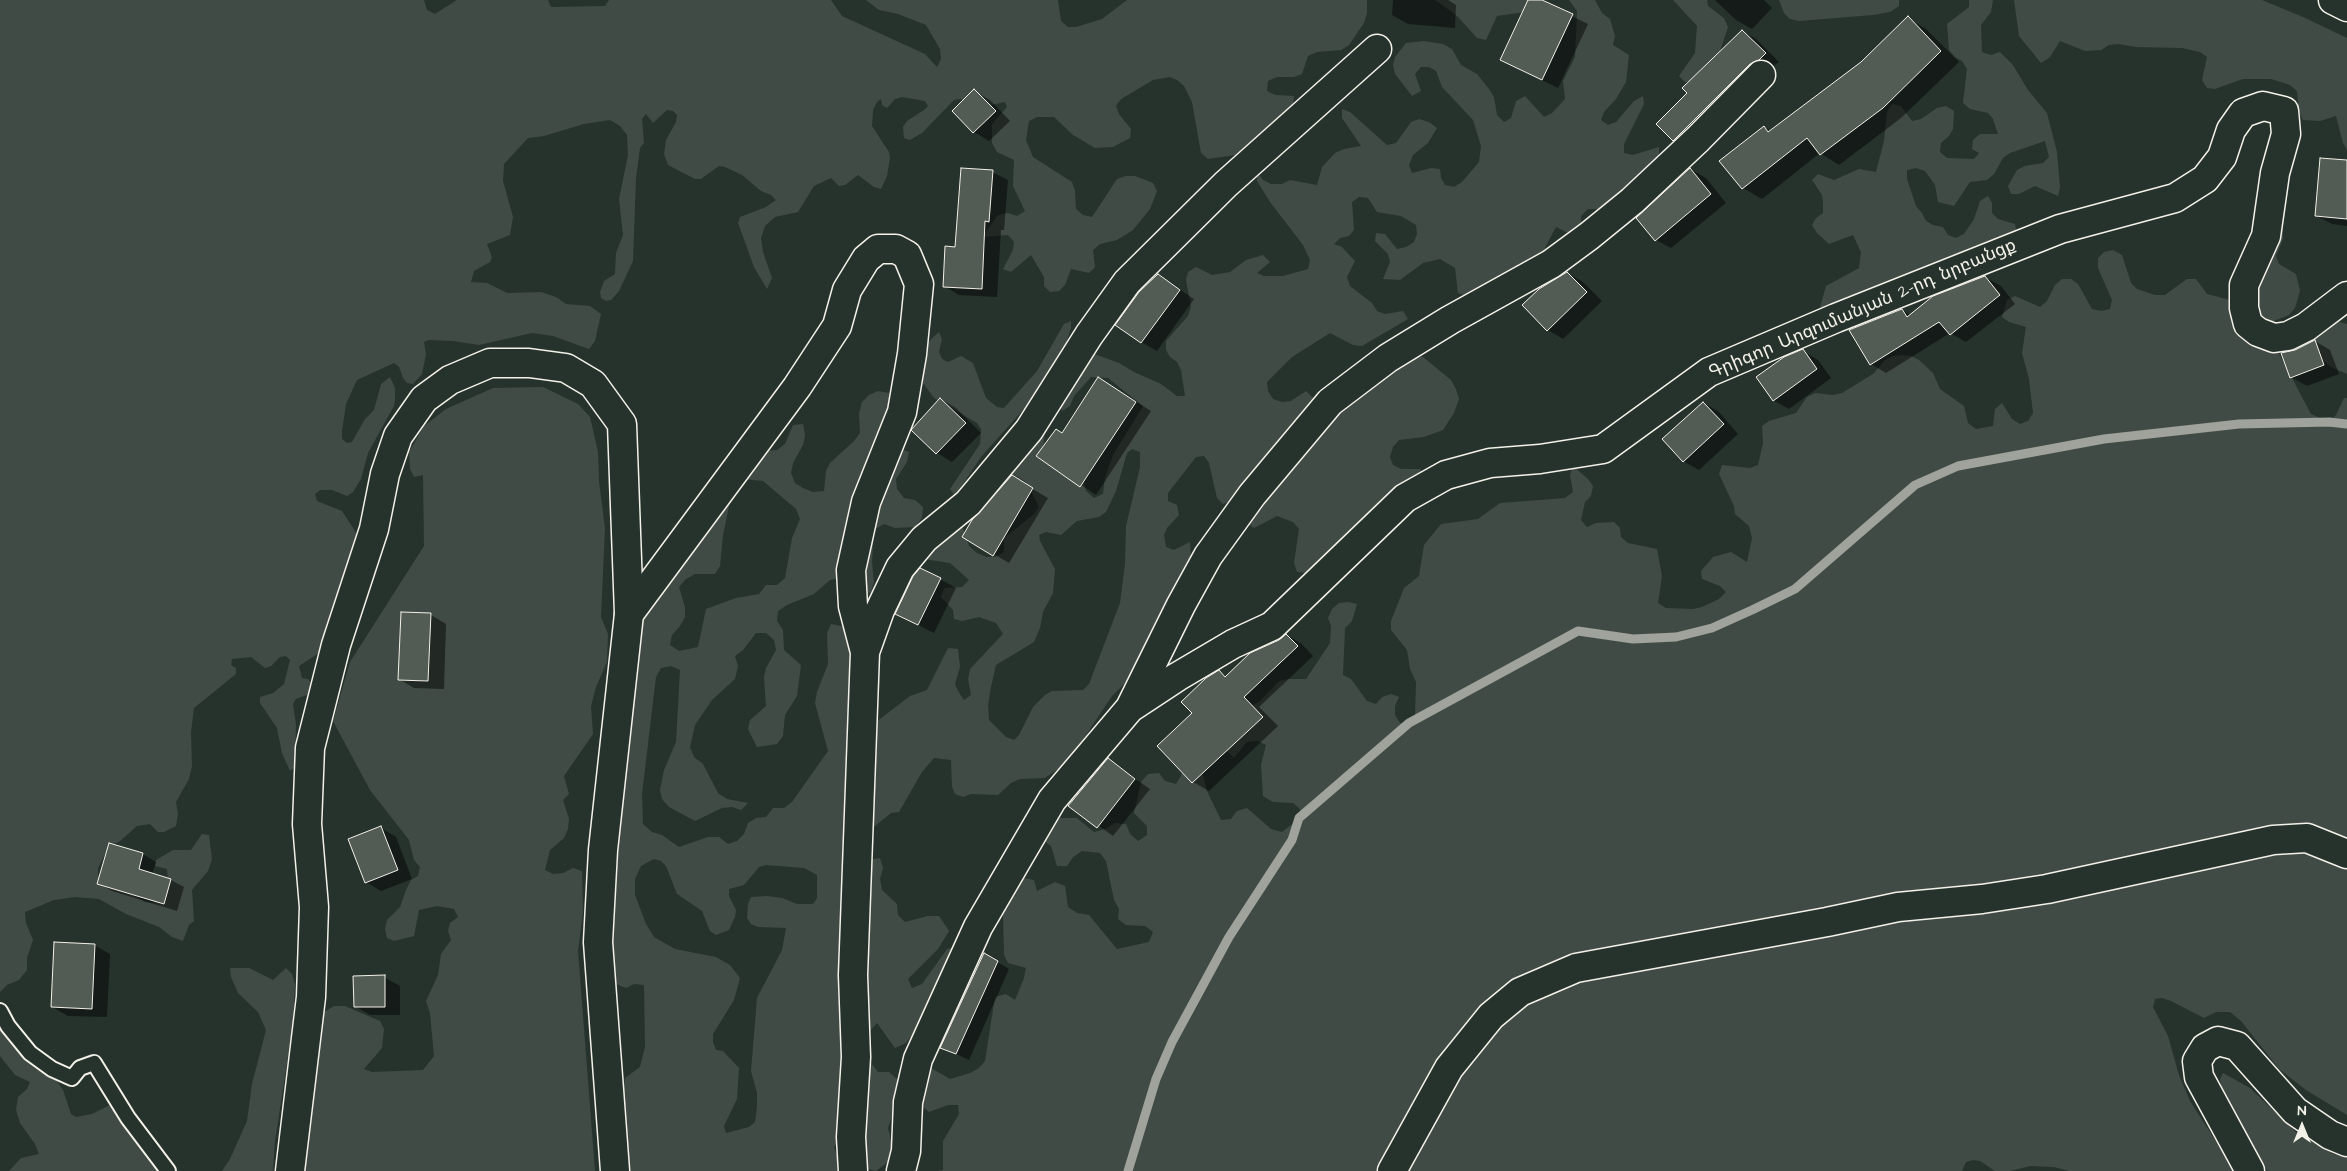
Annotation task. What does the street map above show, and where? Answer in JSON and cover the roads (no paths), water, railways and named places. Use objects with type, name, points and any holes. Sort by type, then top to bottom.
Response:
[{"type":"street","points":[[2333,0],[2347,7]]},
{"type":"street","points":[[865,652],[880,610],[900,568],[924,539],[968,503],[1029,430],[1089,336],[1127,282],[1226,184],[1376,49]]},
{"type":"street","points":[[901,1171],[906,1151],[908,1102],[918,1059],[978,927],[1052,800],[1130,708],[1181,605],[1208,556],[1252,495],[1330,402],[1388,358],[1450,320],[1551,264],[1589,236],[1646,189],[1761,75]]},
{"type":"street","name":"Գրիգոր Արզումանյան 2-րդ նրբանցք","points":[[1130,708],[1225,648],[1272,626],[1405,498],[1446,475],[1490,463],[1540,459],[1603,449],[1710,372],[1836,318],[2060,229],[2176,198],[2205,179],[2222,157],[2231,130],[2243,114],[2263,106],[2284,111],[2286,134],[2275,173],[2266,236],[2244,285],[2244,308],[2248,324],[2258,332],[2274,338],[2288,336],[2306,327],[2347,296]]},
{"type":"street","points":[[628,614],[797,387],[837,326],[847,290],[866,259],[878,249],[896,249],[907,255],[919,284],[912,354],[902,412],[866,502],[851,570],[853,606],[865,652],[853,975],[856,1058],[850,1137],[853,1171]]},
{"type":"street","points":[[290,1171],[311,997],[314,907],[307,824],[310,748],[336,645],[374,529],[385,474],[398,436],[424,399],[450,380],[490,363],[529,362],[566,368],[592,384],[622,424],[628,614],[603,850],[598,942],[615,1171]]},
{"type":"street","points":[[1392,1171],[1449,1068],[1491,1016],[1520,992],[1576,968],[1827,922],[1898,906],[1982,899],[2047,889],[2273,840],[2307,838],[2347,854]]},
{"type":"street","points":[[2250,1171],[2199,1077],[2196,1061],[2205,1048],[2218,1041],[2236,1046],[2295,1111],[2330,1135],[2347,1142]]},
{"type":"lane","points":[[0,1011],[8,1026],[30,1053],[52,1069],[72,1078],[80,1068],[94,1063],[128,1118],[168,1171]]},
{"type":"waterway","points":[[1128,1171],[1156,1079],[1172,1042],[1229,937],[1292,840],[1299,818],[1409,723],[1578,631],[1633,639],[1676,637],[1712,628],[1752,610],[1795,589],[1915,485],[1958,466],[2104,439],[2239,424],[2329,422],[2347,424]]}]
